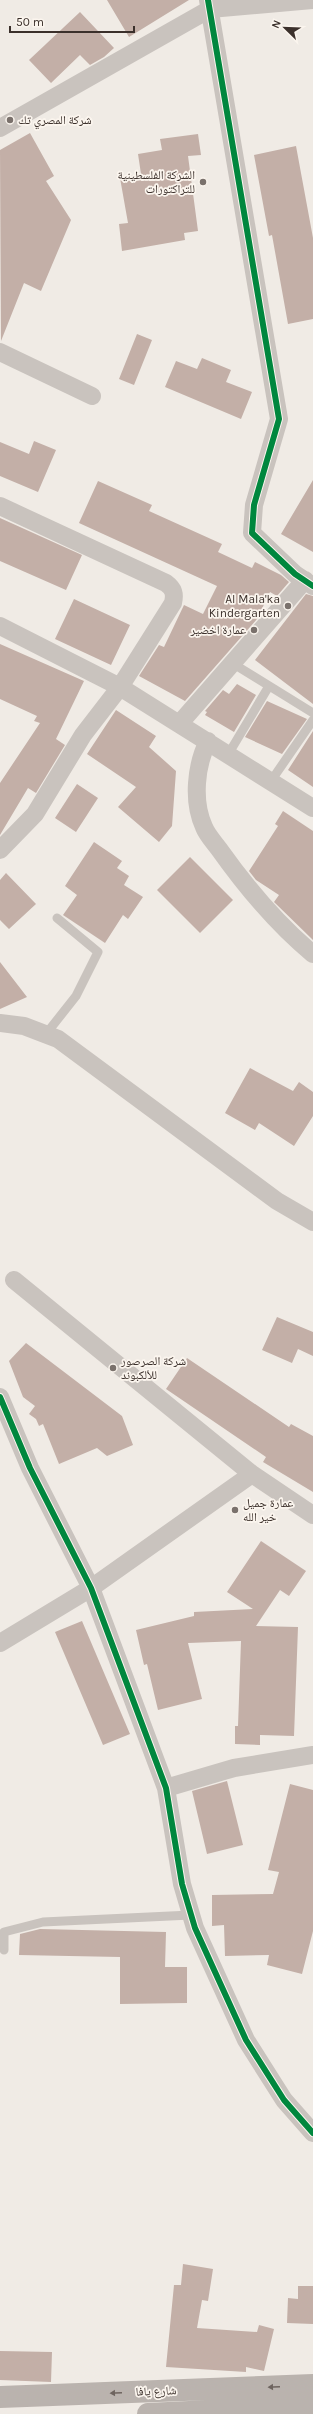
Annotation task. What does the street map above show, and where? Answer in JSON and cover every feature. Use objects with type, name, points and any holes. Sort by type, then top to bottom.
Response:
[{"type":"street","points":[[0,128],[209,5],[313,0]]},
{"type":"street","points":[[180,723],[232,663],[309,583],[295,574],[252,532],[254,505],[279,419],[209,5]]},
{"type":"street","points":[[0,352],[92,396]]},
{"type":"street","points":[[0,506],[166,583],[173,588],[173,603],[120,687],[83,735],[35,814],[0,850]]},
{"type":"street","points":[[0,626],[120,687],[208,740],[313,808]]},
{"type":"street","points":[[208,740],[203,751],[197,776],[197,802],[204,827],[232,867],[292,937],[313,954]]},
{"type":"street","points":[[0,1023],[24,1026],[58,1038],[277,1201],[313,1222]]},
{"type":"street","points":[[14,1280],[252,1474],[313,1516]]},
{"type":"street","points":[[0,1397],[30,1468],[91,1588],[166,1788],[182,1884],[191,1915],[246,2040],[284,2100],[313,2133]]},
{"type":"street","points":[[0,1643],[91,1588],[252,1474]]},
{"type":"street","points":[[166,1788],[234,1768],[313,1755]]},
{"type":"street","name":"شارع يافا","points":[[0,2397],[313,2385]]},
{"type":"street","points":[[148,2414],[313,2406]]},
{"type":"lane","points":[[232,663],[313,713]]},
{"type":"lane","points":[[228,754],[269,686]]},
{"type":"lane","points":[[271,781],[313,720]]},
{"type":"lane","points":[[46,1034],[76,996],[98,952],[57,918]]},
{"type":"lane","points":[[4,1950],[4,1932],[43,1922],[191,1915]]},
{"type":"building","points":[[107,0],[189,0],[129,37]]},
{"type":"building","points":[[80,12],[114,48],[104,57],[90,65],[80,55],[51,83],[29,60]]},
{"type":"building","points":[[30,133],[54,176],[46,181],[71,220],[41,291],[24,283],[1,341],[0,150]]},
{"type":"building","points":[[198,134],[201,155],[188,156],[198,231],[184,233],[185,240],[122,251],[119,224],[128,223],[120,178],[141,174],[138,154],[162,150],[160,139]]},
{"type":"building","points":[[296,146],[313,238],[313,319],[288,324],[272,235],[269,236],[254,155]]},
{"type":"building","points":[[137,334],[152,340],[134,385],[119,379]]},
{"type":"building","points":[[202,358],[231,370],[226,382],[252,392],[241,419],[165,387],[176,361],[197,369]]},
{"type":"building","points":[[34,441],[56,450],[38,492],[0,476],[0,442],[29,454]]},
{"type":"building","points":[[313,480],[313,552],[281,534]]},
{"type":"building","points":[[98,481],[152,505],[149,511],[222,544],[218,552],[252,568],[255,562],[281,575],[289,582],[277,596],[270,592],[257,619],[185,701],[139,676],[159,645],[164,647],[184,605],[203,614],[217,586],[79,523]]},
{"type":"building","points":[[0,518],[82,555],[66,590],[0,561]]},
{"type":"building","points":[[306,594],[313,596],[313,704],[255,660]]},
{"type":"building","points":[[74,599],[130,625],[111,665],[55,639]]},
{"type":"building","points":[[0,644],[84,681],[56,739],[65,745],[36,793],[28,788],[0,835],[0,783],[40,723],[34,721],[37,716],[0,699]]},
{"type":"building","points":[[237,684],[256,695],[234,732],[205,715],[207,712],[205,711],[223,690],[229,694]]},
{"type":"building","points":[[267,701],[307,719],[282,754],[245,737]]},
{"type":"building","points":[[116,710],[156,736],[149,747],[176,771],[172,826],[159,842],[118,807],[136,787],[87,754]]},
{"type":"building","points":[[313,731],[313,787],[288,770]]},
{"type":"building","points":[[77,784],[98,798],[76,832],[55,818]]},
{"type":"building","points":[[283,811],[313,831],[313,940],[274,902],[279,895],[256,880],[249,871],[278,826],[275,824]]},
{"type":"building","points":[[94,842],[122,861],[117,868],[129,876],[124,885],[143,897],[128,919],[123,915],[105,943],[63,915],[77,895],[65,886]]},
{"type":"building","points":[[190,857],[233,900],[200,933],[157,890]]},
{"type":"building","points":[[6,873],[36,904],[9,929],[0,920],[0,880]]},
{"type":"building","points":[[0,962],[27,997],[0,1009]]},
{"type":"building","points":[[250,1068],[293,1091],[299,1082],[313,1092],[313,1116],[294,1146],[259,1123],[255,1130],[225,1113]]},
{"type":"building","points":[[277,1317],[313,1332],[313,1356],[298,1349],[292,1363],[262,1350]]},
{"type":"building","points":[[26,1343],[122,1416],[133,1445],[107,1456],[97,1448],[59,1464],[43,1424],[39,1426],[36,1419],[29,1414],[35,1406],[23,1397],[9,1361]]},
{"type":"building","points":[[187,1358],[289,1427],[291,1424],[313,1436],[313,1492],[263,1462],[266,1457],[166,1389]]},
{"type":"building","points":[[261,1541],[306,1571],[289,1596],[280,1590],[256,1626],[298,1627],[294,1736],[260,1735],[260,1745],[235,1744],[235,1726],[238,1726],[241,1641],[188,1643],[202,1699],[158,1710],[147,1664],[144,1665],[136,1630],[194,1616],[194,1612],[253,1609],[227,1592]]},
{"type":"building","points":[[82,1621],[130,1734],[103,1745],[55,1632]]},
{"type":"building","points":[[227,1781],[243,1845],[207,1854],[192,1791]]},
{"type":"building","points":[[290,1784],[313,1790],[313,1931],[302,1974],[267,1965],[269,1955],[225,1956],[224,1925],[212,1926],[212,1895],[273,1894],[279,1872],[268,1870]]},
{"type":"building","points":[[40,1929],[166,1932],[165,1967],[187,1967],[187,2003],[120,2004],[120,1957],[19,1955],[20,1934]]},
{"type":"building","points":[[183,2264],[213,2269],[208,2301],[202,2300],[197,2328],[257,2332],[259,2325],[274,2329],[264,2371],[246,2367],[246,2372],[166,2367],[174,2285],[181,2285]]},
{"type":"building","points":[[298,2286],[313,2286],[313,2324],[287,2323],[288,2298],[298,2299]]},
{"type":"building","points":[[0,2351],[52,2352],[51,2382],[0,2380]]},
{"type":"cycle path","points":[[208,0],[279,419],[254,505],[252,533],[295,574],[313,586]]},
{"type":"cycle path","points":[[0,1397],[30,1468],[91,1588],[166,1788],[182,1884],[195,1928],[246,2040],[284,2100],[313,2133]]},
{"type":"place","name":"شركة المصري تك","points":[[10,120]]},
{"type":"place","name":"الشركة الفلسطينية للتراكتورات","points":[[203,182]]},
{"type":"place","name":"Al Mala'ka Kindergarten","points":[[288,606]]},
{"type":"place","name":"عمارة اخضير","points":[[254,630]]},
{"type":"place","name":"شركة الصرصور للألكبوند","points":[[113,1368]]},
{"type":"place","name":"عمارة جميل خير الله","points":[[235,1510]]}]
